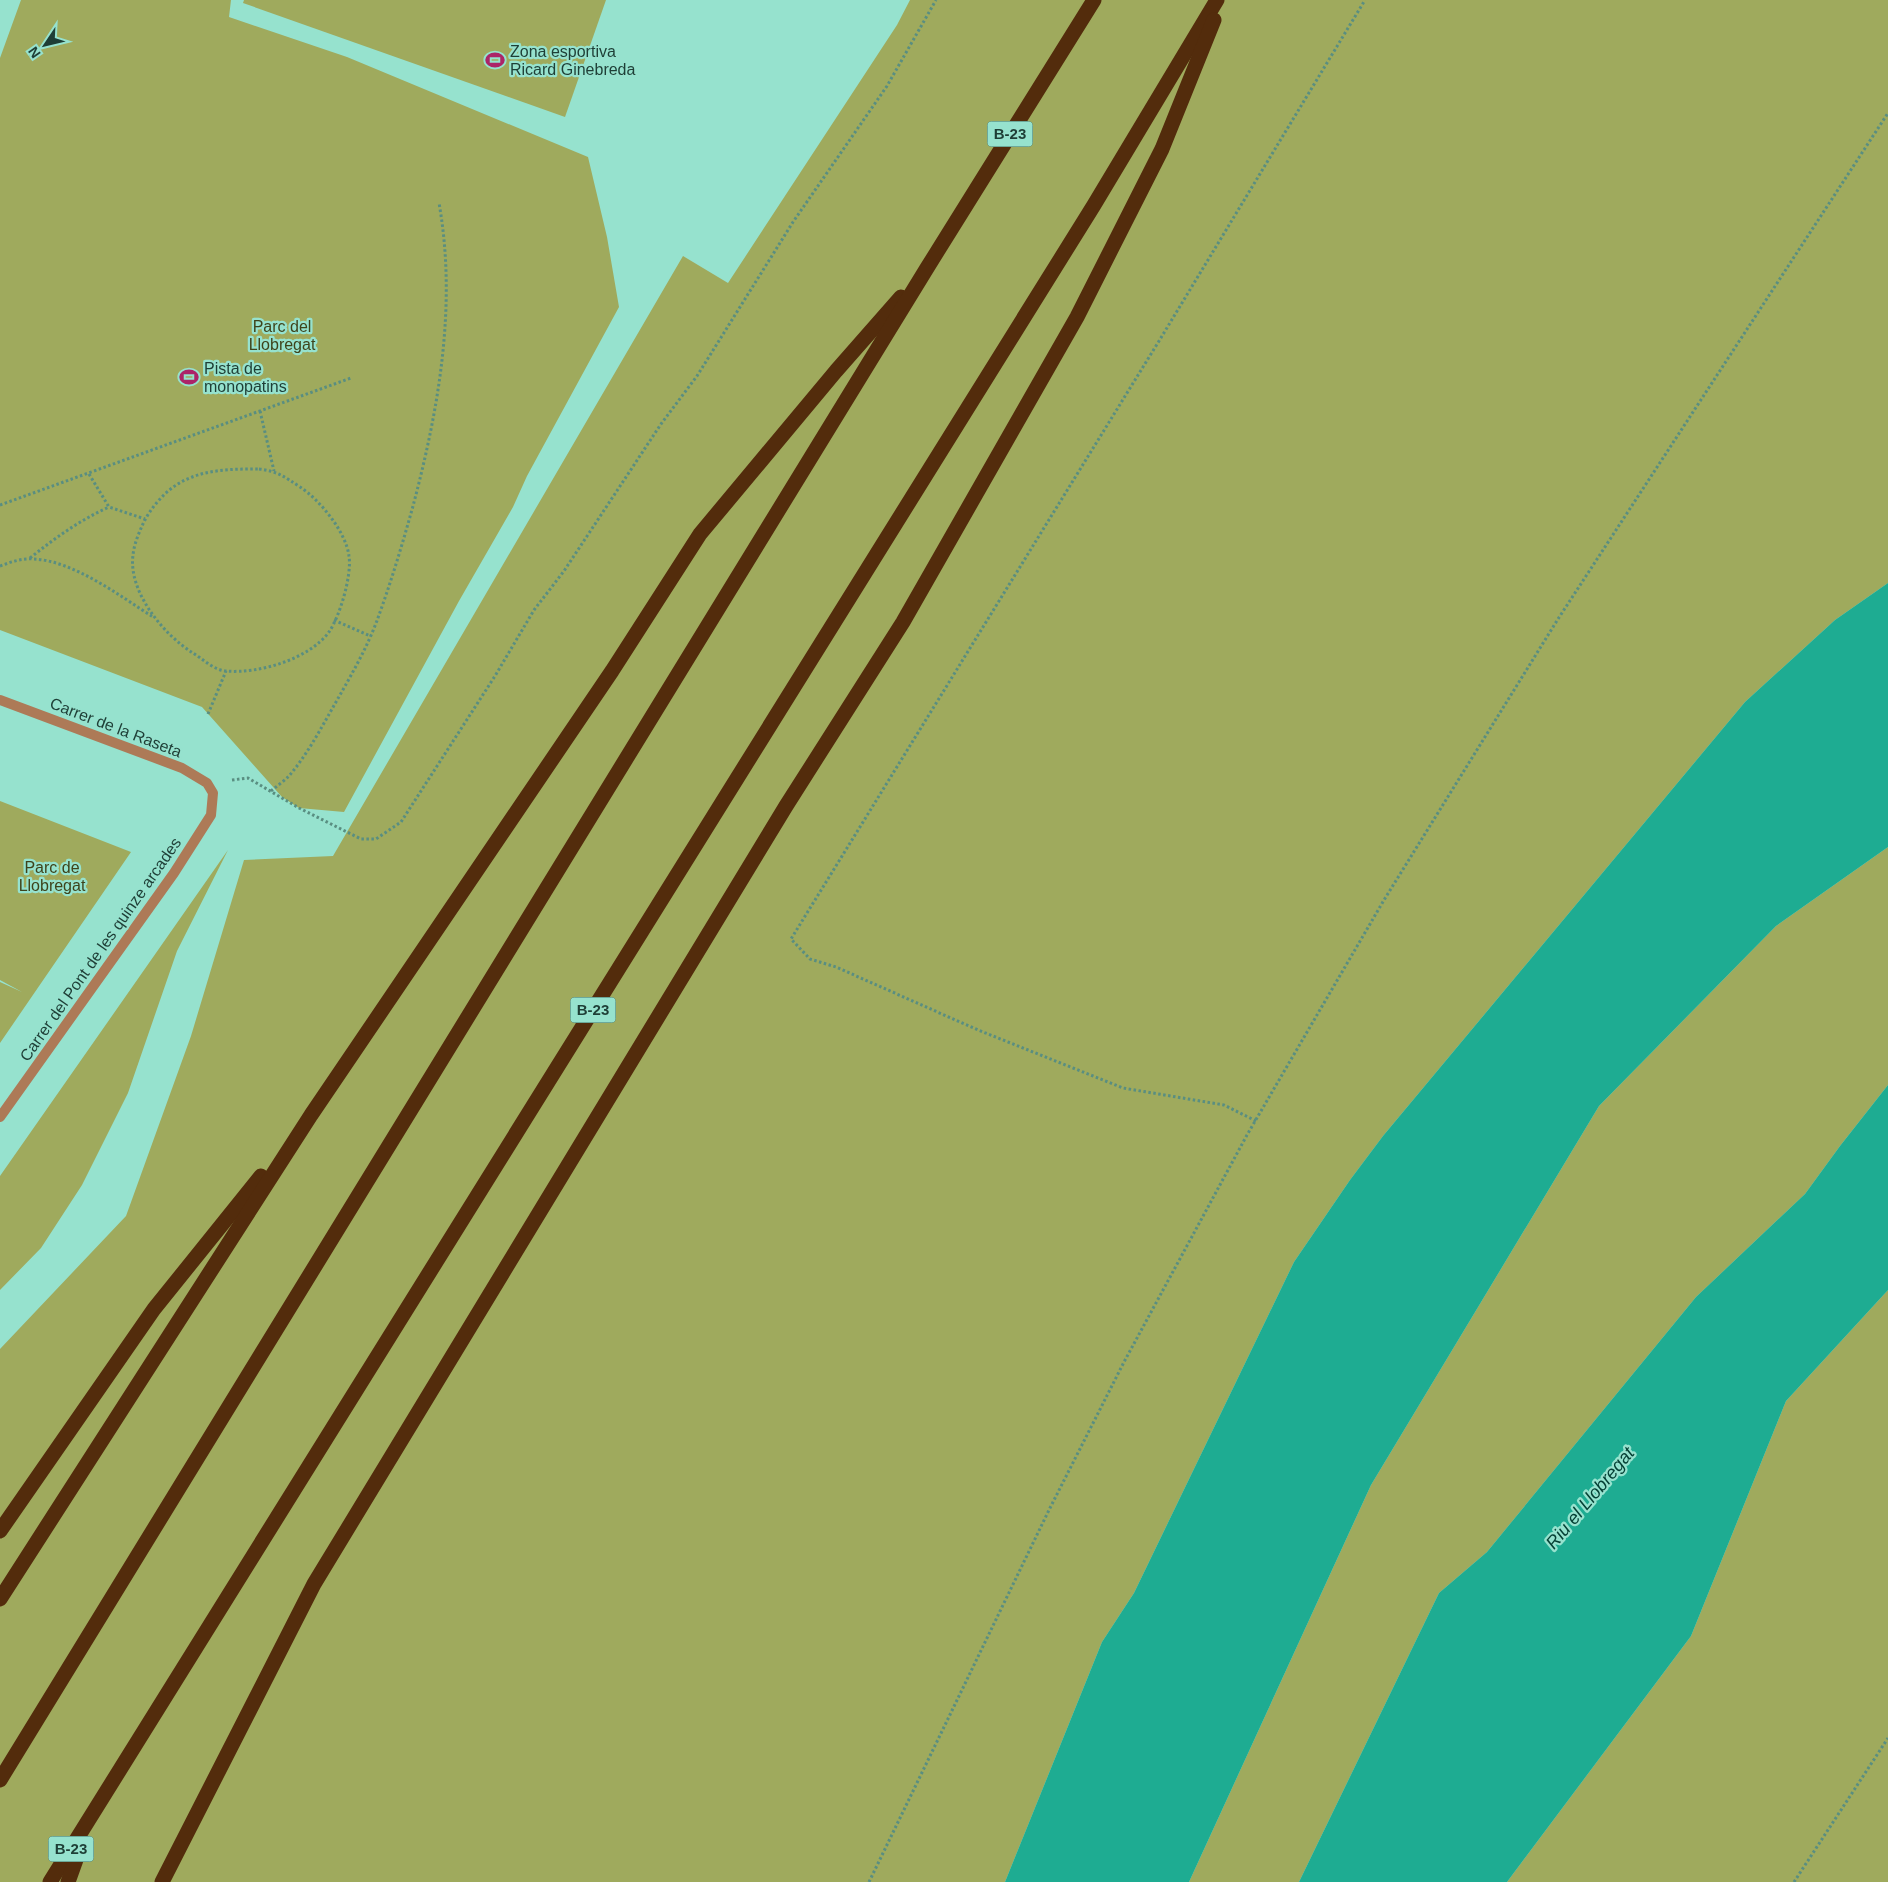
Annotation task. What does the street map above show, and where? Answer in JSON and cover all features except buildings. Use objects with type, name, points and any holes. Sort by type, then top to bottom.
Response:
[{"type":"highway","name":"B-23","points":[[0,1780],[927,268],[1094,0]]},
{"type":"highway","name":"B-23","points":[[50,1882],[1084,222],[1217,0]]},
{"type":"highway","points":[[162,1882],[314,1584],[786,806],[903,622],[1077,317],[1162,149],[1222,0]]},
{"type":"highway","points":[[0,1599],[311,1115],[612,671],[700,534],[836,371],[927,268]]},
{"type":"highway","points":[[0,1531],[154,1309],[311,1115]]},
{"type":"highway","points":[[68,1882],[92,1815]]},
{"type":"street","name":"Carrer de la Raseta","points":[[0,700],[182,768],[207,783],[213,793]]},
{"type":"street","name":"Carrer del Pont de les quinze arcades","points":[[0,1117],[174,873],[211,816],[213,793]]},
{"type":"path","points":[[213,793],[230,780],[248,778],[299,808],[361,839],[376,839],[401,822],[495,676],[534,610],[564,571],[661,424],[698,376],[793,222],[887,86],[936,0]]},
{"type":"path","points":[[1256,1121],[1224,1105],[1123,1088],[978,1030],[836,967],[810,959],[791,939],[1159,341],[1365,0]]},
{"type":"path","points":[[869,1882],[1050,1508],[1124,1362],[1256,1121],[1384,900],[1552,627],[1688,416],[1888,113]]},
{"type":"path","points":[[271,791],[288,776],[318,733],[355,668],[379,616],[403,541],[423,469],[436,404],[444,336],[447,269],[445,237],[439,203]]},
{"type":"path","points":[[0,505],[351,378]]},
{"type":"path","points":[[260,411],[274,471]]},
{"type":"path","points":[[259,469],[274,471],[307,491],[319,502],[341,535],[349,556],[349,572],[345,597],[329,632],[314,646],[296,658],[278,665],[226,671],[216,669],[179,644],[155,618],[141,594],[135,581],[133,556],[145,519],[158,501],[183,481],[195,475],[222,470],[259,469]]},
{"type":"path","points":[[89,474],[109,507],[145,519]]},
{"type":"path","points":[[30,559],[66,530],[86,517],[109,507]]},
{"type":"path","points":[[0,566],[22,559],[50,561],[68,568],[120,596],[155,618]]},
{"type":"path","points":[[334,620],[370,636]]},
{"type":"path","points":[[208,714],[226,671]]},
{"type":"path","points":[[1794,1882],[1888,1738]]},
{"type":"green space","name":"Parc del Llobregat","points":[[21,0],[231,0],[229,17],[347,57],[588,157],[607,237],[619,307],[527,476],[513,507],[459,601],[344,812],[299,808],[282,797],[202,707],[0,630],[0,58]]},
{"type":"green space","name":"Zona esportiva Ricard Ginebreda","points":[[244,0],[606,0],[565,117],[243,3]]},
{"type":"green space","points":[[910,0],[1888,0],[1888,583],[1835,620],[1745,702],[1383,1136],[1350,1180],[1294,1262],[1134,1593],[1102,1642],[1005,1882],[0,1882],[0,1349],[126,1216],[191,1036],[244,860],[333,856],[683,256],[728,283],[897,25]]},
{"type":"green space","name":"Parc de Llobregat","points":[[0,801],[131,852],[0,1043],[0,982],[22,992],[0,980]]},
{"type":"green space","points":[[1888,847],[1888,1085],[1805,1194],[1696,1297],[1487,1552],[1439,1593],[1299,1882],[1189,1882],[1371,1485],[1599,1106],[1776,926]]},
{"type":"green space","points":[[228,850],[177,951],[128,1093],[82,1185],[41,1248],[0,1290],[0,1176]]},
{"type":"green space","points":[[1888,1290],[1888,1882],[1507,1882],[1691,1636],[1786,1401]]},
{"type":"water","points":[[1888,583],[1888,847],[1776,926],[1599,1106],[1371,1485],[1189,1882],[1005,1882],[1102,1642],[1134,1593],[1294,1262],[1350,1180],[1383,1136],[1745,702],[1835,620]]},
{"type":"water","name":"Riu el Llobregat","points":[[1888,1085],[1888,1290],[1786,1401],[1691,1636],[1507,1882],[1299,1882],[1439,1593],[1487,1552],[1696,1297],[1805,1194]]},
{"type":"place","name":"Zona esportiva Ricard Ginebreda","points":[[495,60]]},
{"type":"place","name":"Pista de monopatins","points":[[189,377]]}]
